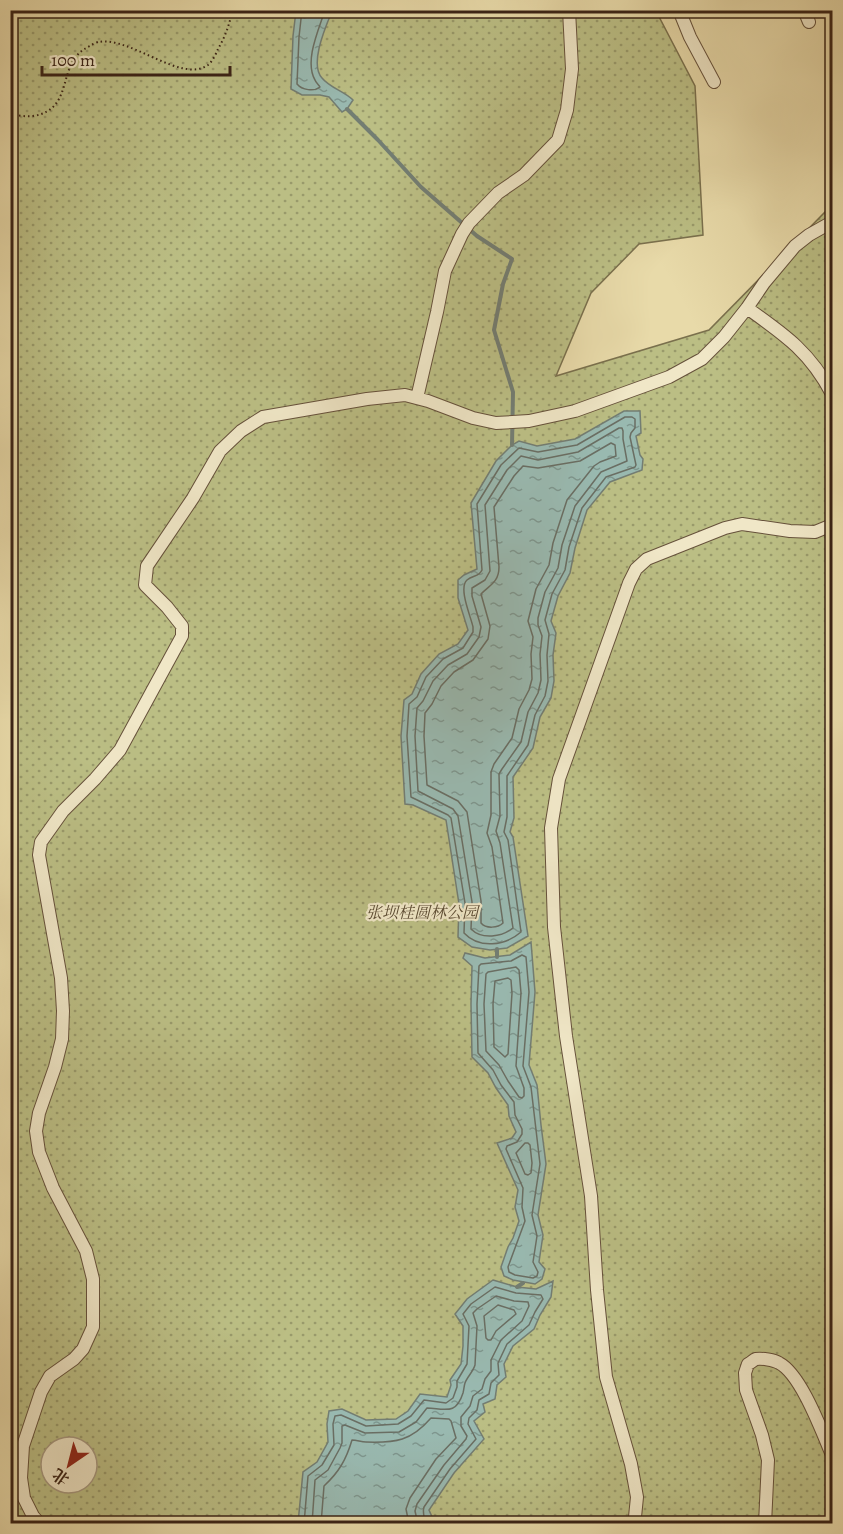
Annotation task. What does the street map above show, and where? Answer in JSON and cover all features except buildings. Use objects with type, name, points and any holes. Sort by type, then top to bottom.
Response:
[{"type":"street","points":[[417,398],[445,271],[466,229],[498,193],[524,175],[558,140],[567,110],[572,69],[568,10]]},
{"type":"street","points":[[679,10],[690,37],[714,82]]},
{"type":"street","points":[[40,1524],[24,1498],[21,1478],[23,1446],[32,1417],[50,1376],[74,1359],[83,1349],[93,1327],[93,1279],[86,1251],[53,1188],[39,1152],[36,1131],[39,1113],[63,1039],[61,978],[42,882],[39,855],[41,842],[63,811],[120,750],[182,636],[182,626],[145,585],[147,566],[193,498],[220,451],[241,431],[263,417],[405,395],[473,418],[496,423],[529,421],[576,411],[669,377],[702,358],[724,337],[795,246],[809,234],[832,222]]},
{"type":"street","points":[[747,308],[805,353],[824,378],[832,394]]},
{"type":"street","points":[[633,1524],[637,1497],[632,1464],[606,1377],[591,1196],[566,1036],[554,927],[551,828],[559,779],[636,569],[647,559],[725,528],[742,525],[815,532],[832,525]]},
{"type":"street","points":[[765,1524],[768,1460],[746,1390],[745,1373],[748,1364],[757,1359],[767,1360],[779,1363],[790,1372],[803,1391],[832,1455]]},
{"type":"path","points":[[10,115],[32,117],[48,112],[60,101],[74,59],[84,48],[98,42],[116,43],[135,48],[181,69],[208,65],[225,37],[232,10]]},
{"type":"path","points":[[10,561],[15,573],[10,595]]},
{"type":"green space","name":"张坝桂圆林公园","points":[[10,11],[656,11],[695,86],[703,235],[639,244],[591,293],[556,376],[709,330],[827,210],[832,209],[832,1523],[11,1523]]},
{"type":"water","points":[[296,11],[332,11],[320,45],[317,64],[318,72],[325,81],[353,100],[342,112],[329,97],[302,95],[291,89]]},
{"type":"water","points":[[624,411],[640,411],[641,433],[636,436],[643,459],[642,470],[610,482],[587,510],[570,573],[558,596],[551,621],[556,633],[551,698],[540,717],[533,748],[513,777],[514,818],[510,832],[513,837],[528,936],[507,948],[490,950],[472,947],[458,937],[459,904],[446,820],[413,805],[405,804],[401,736],[404,700],[412,694],[421,674],[439,654],[458,644],[468,630],[458,598],[458,580],[477,569],[471,503],[496,461],[519,441],[537,446],[575,439]]},
{"type":"water","points":[[531,942],[535,992],[529,1065],[537,1085],[546,1164],[538,1215],[543,1235],[539,1262],[545,1269],[542,1279],[535,1284],[504,1276],[501,1267],[519,1221],[515,1207],[518,1190],[497,1143],[512,1138],[516,1132],[509,1116],[508,1105],[488,1073],[472,1057],[472,966],[463,958],[465,953],[485,958],[510,955]]},
{"type":"water","points":[[493,1280],[517,1287],[536,1289],[553,1281],[551,1297],[534,1329],[513,1346],[504,1364],[506,1377],[497,1385],[495,1399],[483,1404],[485,1412],[474,1421],[484,1439],[454,1473],[429,1510],[433,1519],[429,1524],[298,1523],[303,1472],[317,1462],[328,1442],[329,1411],[342,1409],[366,1420],[396,1419],[408,1411],[420,1394],[447,1397],[451,1385],[450,1380],[461,1364],[463,1346],[463,1326],[455,1314],[467,1299]]},
{"type":"waterway","points":[[347,109],[421,187],[477,236],[512,259],[503,284],[494,330],[513,392],[512,445]]},
{"type":"waterway","points":[[497,949],[497,957]]},
{"type":"waterway","points":[[517,1287],[523,1283]]}]
